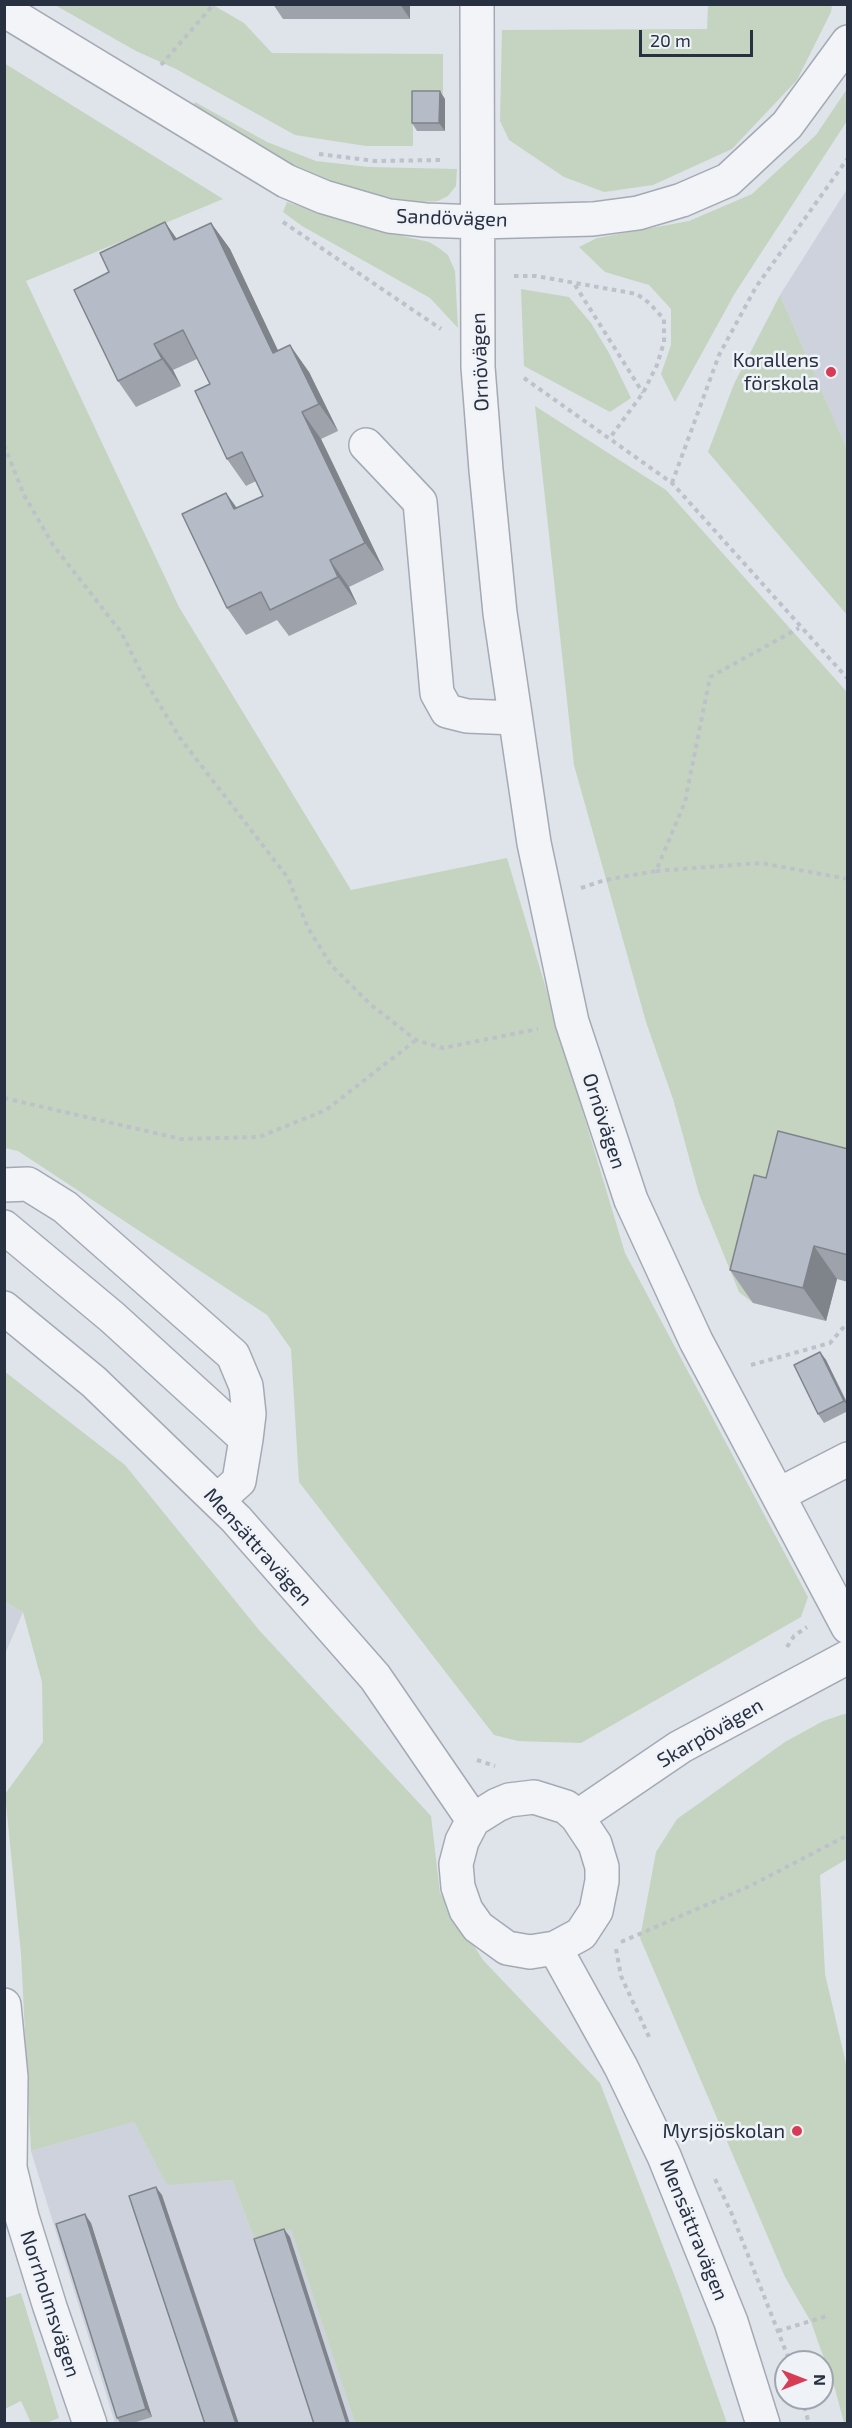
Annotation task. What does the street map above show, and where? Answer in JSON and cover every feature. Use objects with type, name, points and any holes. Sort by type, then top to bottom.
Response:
[{"type":"street","name":"Ornövägen","points":[[477,4],[478,367],[501,613],[515,717],[534,843],[572,1022],[631,1200],[696,1341],[848,1627]]},
{"type":"street","name":"Sandövägen","points":[[4,10],[286,181],[324,197],[389,216],[478,222],[593,219],[638,213],[682,200],[728,180],[787,125],[848,42]]},
{"type":"street","points":[[366,445],[420,502],[437,693],[447,711],[467,716],[515,717]]},
{"type":"street","points":[[4,1185],[28,1184],[65,1207],[233,1355],[246,1386],[249,1414],[239,1481],[218,1500]]},
{"type":"street","points":[[4,1227],[112,1317],[246,1439]]},
{"type":"street","name":"Mensättravägen","points":[[4,1308],[94,1382],[218,1500],[375,1677],[473,1820]]},
{"type":"street","points":[[778,1495],[848,1459]]},
{"type":"street","name":"Skarpövägen","points":[[577,1817],[680,1747],[848,1657]]},
{"type":"street","points":[[534,1797],[566,1807],[577,1817],[590,1834],[602,1867],[600,1898],[596,1911],[587,1927],[568,1943],[555,1948],[530,1952],[507,1948],[488,1935],[466,1910],[458,1887],[456,1864],[462,1841],[473,1820],[497,1804],[534,1797]]},
{"type":"street","name":"Mensättravägen","points":[[555,1948],[621,2067],[664,2156],[731,2322],[762,2424]]},
{"type":"street","name":"Norrholmsvägen","points":[[4,2005],[11,2077],[10,2168],[22,2217],[50,2307],[90,2424]]},
{"type":"path","points":[[157,70],[214,4]]},
{"type":"path","points":[[310,151],[375,161],[443,160]]},
{"type":"path","points":[[672,483],[718,355],[756,288],[848,159]]},
{"type":"path","points":[[502,276],[536,276],[575,285],[636,294],[649,303],[664,319],[664,342],[657,365],[643,393],[609,439]]},
{"type":"path","points":[[575,285],[643,393]]},
{"type":"path","points":[[524,378],[672,483],[799,628],[848,679]]},
{"type":"path","points":[[4,445],[24,495],[53,545],[121,632],[147,684],[180,738],[288,878],[308,928],[331,965],[370,1004],[416,1040],[443,1048],[549,1027]]},
{"type":"path","points":[[656,871],[685,802],[710,677],[799,628]]},
{"type":"path","points":[[578,888],[605,880],[656,871],[761,863],[848,879]]},
{"type":"path","points":[[4,1098],[181,1139],[259,1137],[326,1110],[416,1040]]},
{"type":"path","points":[[740,1368],[830,1343],[848,1322]]},
{"type":"path","points":[[615,1945],[750,1886],[848,1835]]},
{"type":"path","points":[[729,2209],[785,2350]]},
{"type":"path","points":[[778,2331],[827,2316]]},
{"type":"shaded area","name":"Korallens förskola","points":[[847,189],[847,449],[780,295]]},
{"type":"shaded area","points":[[5,1602],[23,1612],[5,1654]]},
{"type":"shaded area","points":[[134,2122],[167,2184],[232,2180],[255,2240],[291,2228],[355,2423],[115,2423],[31,2151]]},
{"type":"green space","points":[[55,5],[213,5],[244,23],[272,53],[443,54],[443,94],[413,94],[413,146],[366,146],[295,135],[176,69],[136,51]]},
{"type":"green space","points":[[708,5],[832,5],[831,12],[797,80],[732,149],[653,185],[604,192],[564,177],[509,140],[500,121],[502,30],[707,29]]},
{"type":"green space","points":[[4,63],[223,199],[26,281],[179,607],[351,890],[507,858],[625,1253],[808,1597],[801,1617],[581,1743],[518,1741],[494,1735],[299,1482],[291,1349],[267,1315],[18,1151],[5,1148]]},
{"type":"green space","points":[[847,89],[847,121],[735,293],[675,402],[661,374],[671,345],[671,309],[649,285],[605,272],[579,247],[597,238],[689,221],[752,194],[816,135]]},
{"type":"green space","points":[[195,102],[267,142],[316,161],[369,167],[457,169],[456,186],[448,196],[438,201],[421,202],[391,198],[341,185],[287,162],[192,108]]},
{"type":"green space","points":[[287,202],[372,229],[429,242],[439,248],[448,255],[455,271],[458,328],[430,298],[302,226],[283,212]]},
{"type":"green space","points":[[521,289],[569,297],[591,323],[631,398],[610,412],[524,366]]},
{"type":"green space","points":[[780,295],[847,449],[847,615],[708,452],[734,384]]},
{"type":"green space","points":[[535,406],[666,490],[847,692],[847,1176],[778,1209],[753,1303],[739,1292],[699,1194],[673,1099],[646,1022],[574,765]]},
{"type":"green space","points":[[4,1371],[125,1465],[259,1630],[431,1816],[440,1893],[483,1960],[600,2083],[680,2290],[727,2423],[355,2423],[291,2229],[255,2240],[232,2180],[167,2185],[134,2122],[31,2151],[21,1954],[5,1794],[43,1742],[42,1682],[23,1612],[5,1602]]},
{"type":"green space","points":[[848,1714],[847,1859],[820,1875],[825,1974],[848,2072],[847,2424],[844,2423],[834,2386],[834,2350],[821,2350],[811,2322],[785,2277],[640,1938],[656,1852],[677,1819],[785,1742],[823,1721]]},
{"type":"green space","points":[[21,2293],[59,2418],[46,2423],[31,2423],[21,2401],[5,2409],[5,2298]]},
{"type":"building","points":[[412,91],[440,91],[439,123],[412,123]]},
{"type":"building","points":[[165,222],[174,240],[211,223],[273,353],[290,345],[319,404],[302,412],[365,543],[330,560],[338,577],[270,610],[261,592],[227,608],[182,514],[226,493],[234,509],[263,496],[242,452],[227,459],[195,391],[210,384],[183,330],[154,344],[162,359],[118,381],[74,290],[109,272],[100,253]]},
{"type":"building","points":[[778,1131],[848,1149],[848,1255],[814,1246],[803,1288],[730,1270],[754,1175],[766,1178]]},
{"type":"building","points":[[820,1352],[844,1401],[818,1414],[794,1365]]},
{"type":"building","points":[[156,2187],[236,2424],[205,2424],[129,2196]]},
{"type":"building","points":[[85,2214],[146,2409],[117,2418],[56,2224]]},
{"type":"building","points":[[284,2229],[347,2424],[314,2424],[254,2239]]},
{"type":"place","name":"Korallens förskola","points":[[831,372]]},
{"type":"place","name":"Myrsjöskolan","points":[[797,2131]]}]
